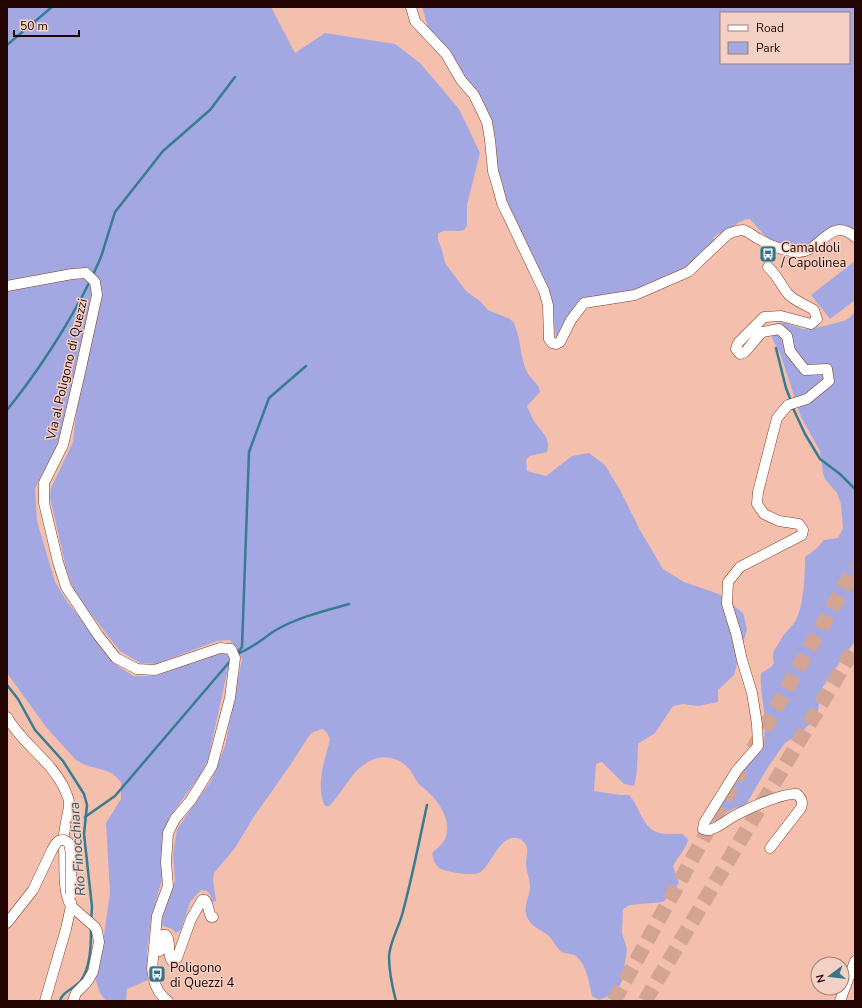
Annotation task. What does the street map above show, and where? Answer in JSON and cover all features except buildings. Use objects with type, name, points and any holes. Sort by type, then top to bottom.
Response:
[{"type":"street","points":[[411,7],[415,21],[446,54],[461,80],[474,95],[487,122],[492,171],[502,203],[544,291],[548,305],[549,339],[552,343],[556,344],[560,342],[570,320],[584,303],[635,295],[688,272],[728,234],[736,231],[744,230],[770,246],[790,252],[803,252],[831,232],[840,229],[855,237]]},
{"type":"street","points":[[768,267],[776,274],[791,297],[814,310],[817,319],[811,324],[781,316],[764,318],[738,343],[736,349],[740,354],[745,352],[762,332],[779,329],[787,336],[790,351],[805,370],[827,370],[829,381],[808,399],[788,405],[777,418],[758,492],[757,504],[764,514],[780,521],[799,524],[803,530],[802,535],[740,568],[728,582],[727,604],[752,693],[757,724],[758,746],[736,770],[704,823],[703,829],[712,830],[736,815],[750,809],[786,795],[798,794],[802,798],[803,803],[801,808],[770,848]]},
{"type":"street","name":"Via al Poligono di Quezzi","points":[[7,286],[72,274],[86,273],[95,282],[97,295],[80,377],[63,445],[44,483],[44,503],[58,562],[66,587],[98,635],[116,658],[137,669],[155,670],[220,648],[231,649],[235,658],[230,698],[212,766],[191,800],[175,819],[168,833],[166,862],[168,886],[157,916],[152,969],[158,992],[168,1001]]},
{"type":"street","points":[[7,717],[21,737],[61,782],[69,801],[64,840],[66,889],[68,900],[97,931],[99,942],[93,972],[87,982],[76,994],[73,1001]]},
{"type":"street","points":[[7,923],[34,890],[57,842],[64,840],[69,843],[74,908],[66,929],[45,1001]]},
{"type":"street","points":[[152,969],[157,967],[163,935],[168,937],[170,958],[172,961],[177,958],[191,919],[202,900],[205,900],[210,915],[213,917]]},
{"type":"street","points":[[840,1001],[855,961]]},
{"type":"green space","points":[[7,7],[271,7],[295,53],[325,33],[395,44],[420,63],[459,109],[480,153],[467,205],[467,226],[464,230],[441,232],[438,234],[438,240],[445,263],[466,291],[480,301],[488,310],[510,319],[514,323],[525,368],[540,392],[527,406],[532,418],[546,436],[548,443],[547,452],[530,456],[526,460],[527,471],[546,476],[572,456],[589,453],[605,465],[663,569],[684,582],[719,594],[743,613],[747,629],[734,675],[718,690],[718,702],[698,706],[683,704],[673,706],[655,733],[638,744],[637,771],[634,786],[624,784],[602,762],[596,764],[594,791],[629,795],[645,822],[654,831],[663,834],[682,834],[688,839],[684,850],[673,866],[679,883],[669,896],[663,902],[630,905],[623,909],[622,933],[627,949],[622,981],[618,989],[613,994],[599,1000],[592,996],[587,975],[580,961],[571,954],[560,951],[549,936],[535,927],[527,918],[526,907],[530,887],[526,866],[527,847],[521,839],[513,838],[502,844],[488,864],[479,873],[464,874],[441,869],[433,859],[432,853],[441,845],[447,833],[444,814],[438,803],[419,784],[410,770],[397,760],[388,757],[377,758],[365,764],[354,774],[329,806],[325,806],[322,798],[321,782],[330,739],[323,729],[313,732],[309,736],[253,818],[235,848],[214,873],[213,879],[216,901],[212,902],[211,896],[207,891],[201,890],[190,902],[181,930],[176,933],[172,929],[161,925],[164,911],[175,881],[173,854],[177,829],[211,781],[225,746],[242,659],[230,640],[217,641],[156,664],[140,663],[120,651],[75,594],[66,568],[50,497],[51,488],[73,442],[76,414],[101,295],[88,270],[7,281]]},
{"type":"green space","points":[[422,7],[855,7],[855,232],[842,225],[836,226],[830,228],[804,246],[793,247],[783,245],[769,239],[750,219],[746,219],[735,225],[723,236],[719,233],[713,238],[715,241],[691,267],[635,293],[590,300],[556,338],[552,310],[513,226],[475,92],[448,51],[432,34],[428,27]]},
{"type":"green space","points":[[855,261],[855,300],[830,319],[811,295]]},
{"type":"green space","points":[[72,276],[87,280],[92,289],[87,321],[61,440],[35,489],[37,521],[55,582],[68,603],[119,667],[134,676],[156,676],[218,651],[225,652],[230,659],[208,760],[199,777],[169,818],[163,835],[163,876],[151,919],[147,952],[149,974],[148,980],[127,989],[126,1001],[106,1001],[100,993],[95,978],[101,955],[110,893],[106,823],[121,799],[121,782],[111,773],[88,766],[75,759],[46,727],[7,673],[7,290]]},
{"type":"green space","points":[[855,311],[855,641],[822,688],[817,716],[802,732],[785,743],[768,767],[747,803],[731,810],[712,822],[713,816],[742,769],[758,751],[763,742],[765,721],[761,689],[761,673],[773,664],[773,653],[775,649],[797,618],[803,596],[805,557],[816,549],[824,540],[838,538],[843,528],[841,504],[837,493],[825,479],[820,451],[801,417],[780,353],[772,338],[770,327],[778,323],[805,329],[826,326],[846,320]]},
{"type":"waterway","points":[[7,45],[52,7]]},
{"type":"waterway","points":[[93,275],[101,257],[115,212],[163,151],[210,110],[235,77]]},
{"type":"waterway","points":[[7,410],[52,348],[90,281]]},
{"type":"waterway","points":[[776,348],[786,388],[791,401]]},
{"type":"waterway","points":[[236,655],[242,647],[249,452],[269,398],[306,366]]},
{"type":"waterway","points":[[792,406],[805,434],[820,459],[840,474],[855,489]]},
{"type":"waterway","points":[[237,654],[253,646],[276,630],[294,621],[349,604]]},
{"type":"waterway","points":[[85,817],[115,796],[231,660]]},
{"type":"waterway","name":"Rio Finocchiara","points":[[7,685],[18,699],[35,730],[63,761],[84,794],[87,805],[84,834],[92,907],[91,921]]},
{"type":"waterway","points":[[396,1001],[390,973],[389,956],[392,941],[406,901],[427,805]]},
{"type":"waterway","name":"Rio Finocchiara","points":[[60,1001],[63,995],[80,982],[84,976],[90,956],[91,928]]},
{"type":"tunnel","points":[[753,749],[855,567]]},
{"type":"tunnel","points":[[645,1001],[855,647]]},
{"type":"tunnel","points":[[614,1001],[741,770]]},
{"type":"place","name":"Camaldoli / Capolinea","points":[[768,254]]},
{"type":"place","name":"Poligono di Quezzi 4","points":[[157,974]]}]
